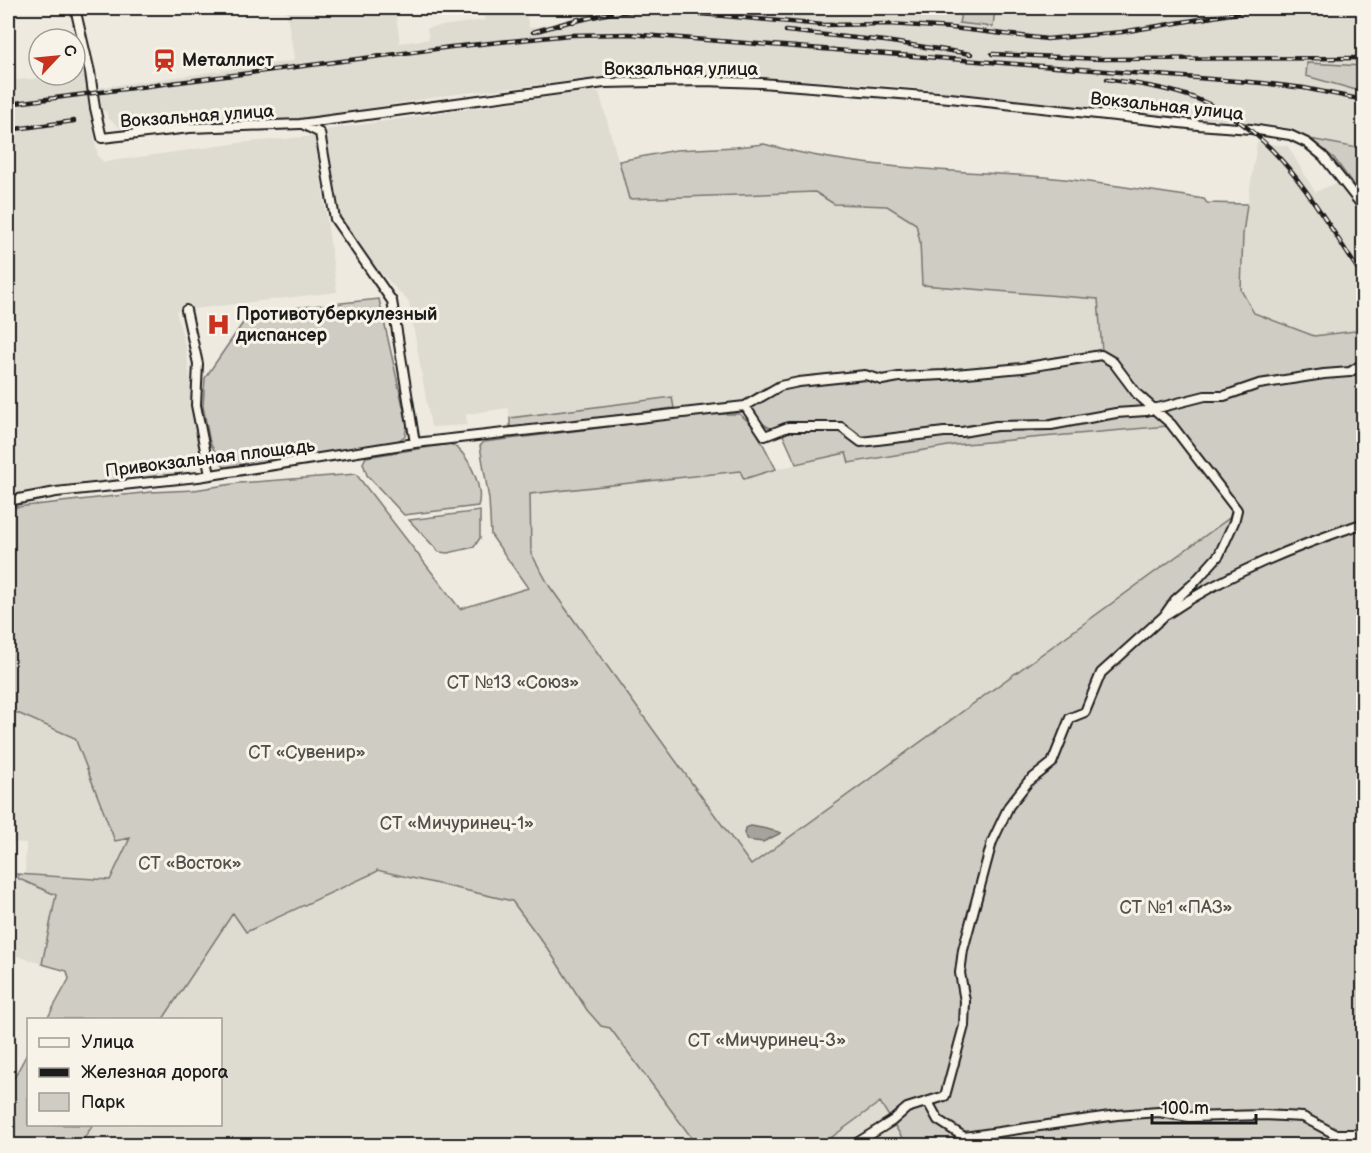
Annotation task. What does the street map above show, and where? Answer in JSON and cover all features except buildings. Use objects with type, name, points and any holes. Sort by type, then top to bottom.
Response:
[{"type":"street","name":"Вокзальная улица","points":[[75,8],[102,138],[190,128],[300,124],[604,83],[705,81],[773,83],[950,98],[1290,135],[1307,143],[1323,156],[1364,208]]},
{"type":"street","points":[[300,124],[320,133],[335,219],[392,301],[416,444]]},
{"type":"street","points":[[186,310],[198,364],[196,405],[210,475]]},
{"type":"street","points":[[1164,616],[1175,600],[1219,555],[1237,510],[1171,424],[1154,409],[1137,394],[1113,362],[1101,355],[1022,368],[944,375],[899,376],[882,380],[865,375],[798,382],[780,386],[745,406],[765,436],[788,427],[841,427],[861,442],[962,432],[996,426],[1051,425],[1116,413],[1154,409],[1205,396],[1224,396],[1259,384],[1350,372],[1364,363]]},
{"type":"street","name":"Привокзальная площадь","points":[[8,501],[56,492],[210,475],[416,444],[745,406]]},
{"type":"street","points":[[852,1146],[892,1121],[907,1108],[945,1096],[964,1026],[965,1001],[960,973],[963,950],[992,842],[1009,806],[1028,782],[1052,763],[1070,718],[1085,712],[1101,673],[1164,616],[1185,602],[1222,582],[1322,537],[1364,523]]},
{"type":"street","points":[[928,1102],[938,1120],[964,1137],[1117,1115],[1159,1112],[1189,1117],[1263,1115],[1304,1118],[1335,1134],[1364,1134]]},
{"type":"shaded area","points":[[286,8],[395,8],[400,43],[429,39],[427,28],[485,20],[484,8],[525,8],[529,28],[556,23],[593,8],[962,8],[960,23],[992,27],[995,12],[1031,8],[1363,8],[1363,66],[1307,63],[1306,76],[1363,92],[1363,149],[1310,139],[1294,129],[1265,124],[1108,110],[907,87],[705,73],[603,77],[448,95],[312,118],[121,128],[109,119],[106,111],[90,111],[98,157],[104,162],[239,143],[315,136],[337,292],[176,311],[186,349],[199,448],[195,462],[171,473],[8,498],[8,39],[12,38],[16,80],[27,79],[27,87],[87,87],[87,80],[88,89],[293,61]]},
{"type":"shaded area","points":[[591,91],[599,92],[629,199],[815,192],[834,204],[887,206],[916,224],[920,242],[922,285],[1098,299],[1102,353],[1023,366],[764,388],[746,400],[674,408],[672,397],[510,418],[508,408],[466,414],[467,425],[431,427],[409,302],[378,270],[340,218],[325,130]]},
{"type":"shaded area","points":[[1257,142],[1288,146],[1315,192],[1339,182],[1363,213],[1363,330],[1314,336],[1254,313],[1241,290],[1243,234]]},
{"type":"shaded area","points":[[1168,426],[1233,510],[1232,516],[751,865],[550,587],[531,553],[530,494],[740,471],[745,479],[847,453],[849,463],[954,445]]},
{"type":"shaded area","points":[[8,709],[75,738],[115,841],[130,837],[110,880],[25,875],[26,843],[8,842]]},
{"type":"shaded area","points":[[751,826],[781,833],[763,842],[747,840],[744,833],[745,828]]},
{"type":"shaded area","points":[[377,870],[512,901],[550,952],[596,1022],[610,1028],[697,1145],[80,1144],[92,1126],[222,1126],[222,1018],[164,1018],[233,912],[247,932]]},
{"type":"shaded area","points":[[8,872],[17,874],[19,879],[56,895],[42,964],[11,954],[8,962]]},
{"type":"shaded area","points":[[880,1102],[903,1139],[895,1145],[821,1146]]},
{"type":"green space","points":[[962,8],[995,8],[993,27],[959,23]]},
{"type":"green space","points":[[1307,63],[1363,66],[1363,92],[1306,76]]},
{"type":"green space","points":[[1310,139],[1363,149],[1363,198],[1334,158]]},
{"type":"green space","points":[[764,144],[869,164],[1065,179],[1204,199],[1207,203],[1247,204],[1243,234],[1241,290],[1254,313],[1314,336],[1363,330],[1364,1081],[1357,1095],[1363,1113],[1363,1145],[895,1145],[903,1139],[880,1102],[821,1145],[697,1145],[610,1028],[601,1026],[587,1010],[550,952],[512,901],[377,870],[246,932],[233,913],[164,1018],[48,1018],[69,979],[67,971],[42,964],[56,895],[19,879],[17,874],[110,880],[130,838],[115,841],[75,738],[8,709],[8,508],[151,492],[194,490],[239,483],[356,474],[460,609],[528,588],[491,535],[489,499],[480,446],[484,442],[712,414],[740,414],[754,427],[776,469],[744,479],[740,471],[530,494],[531,553],[550,587],[751,865],[1232,516],[1233,510],[1168,426],[954,445],[849,463],[846,453],[796,464],[783,435],[761,423],[746,400],[764,388],[801,379],[882,378],[1023,366],[1102,352],[1098,299],[922,285],[920,242],[916,224],[887,206],[834,204],[815,192],[629,199],[619,161],[676,150]]},
{"type":"green space","points":[[379,299],[407,424],[405,436],[396,442],[224,467],[210,443],[203,406],[205,378],[245,320],[294,308]]},
{"type":"green space","points":[[672,397],[674,408],[510,429],[510,418]]},
{"type":"green space","points":[[450,444],[463,454],[473,471],[479,490],[478,506],[404,515],[367,475],[363,463],[366,457]]},
{"type":"green space","points":[[480,511],[480,538],[474,547],[448,553],[439,552],[409,520]]},
{"type":"green space","points":[[27,1054],[27,1126],[92,1126],[80,1144],[82,1145],[8,1145],[8,1089]]},
{"type":"railway","points":[[774,8],[810,11]]},
{"type":"railway","points":[[572,22],[610,13],[657,10],[823,25],[889,24],[952,28],[1047,39],[1122,32],[1267,8]]},
{"type":"railway","points":[[533,32],[579,19]]},
{"type":"railway","points":[[786,31],[885,41],[971,54]]},
{"type":"railway","points":[[8,104],[451,47],[570,35],[629,34],[1262,83],[1304,88],[1364,100]]},
{"type":"railway","points":[[992,54],[1101,59],[1364,58]]},
{"type":"railway","points":[[1107,79],[1186,95],[1225,113],[1250,130],[1293,174],[1363,277]]},
{"type":"railway","points":[[8,130],[74,121]]},
{"type":"place","name":"Металлист","points":[[164,60]]},
{"type":"place","name":"Противотуберкулезный диспансер","points":[[218,324]]},
{"type":"park label","name":"СТ №13 «Союз»","points":[[513,682]]},
{"type":"park label","name":"СТ «Сувенир»","points":[[307,752]]},
{"type":"park label","name":"СТ «Мичуринец-1»","points":[[457,823]]},
{"type":"park label","name":"СТ «Восток»","points":[[190,863]]},
{"type":"park label","name":"СТ №1 «ПАЗ»","points":[[1176,907]]},
{"type":"park label","name":"СТ «Мичуринец-3»","points":[[767,1040]]}]
